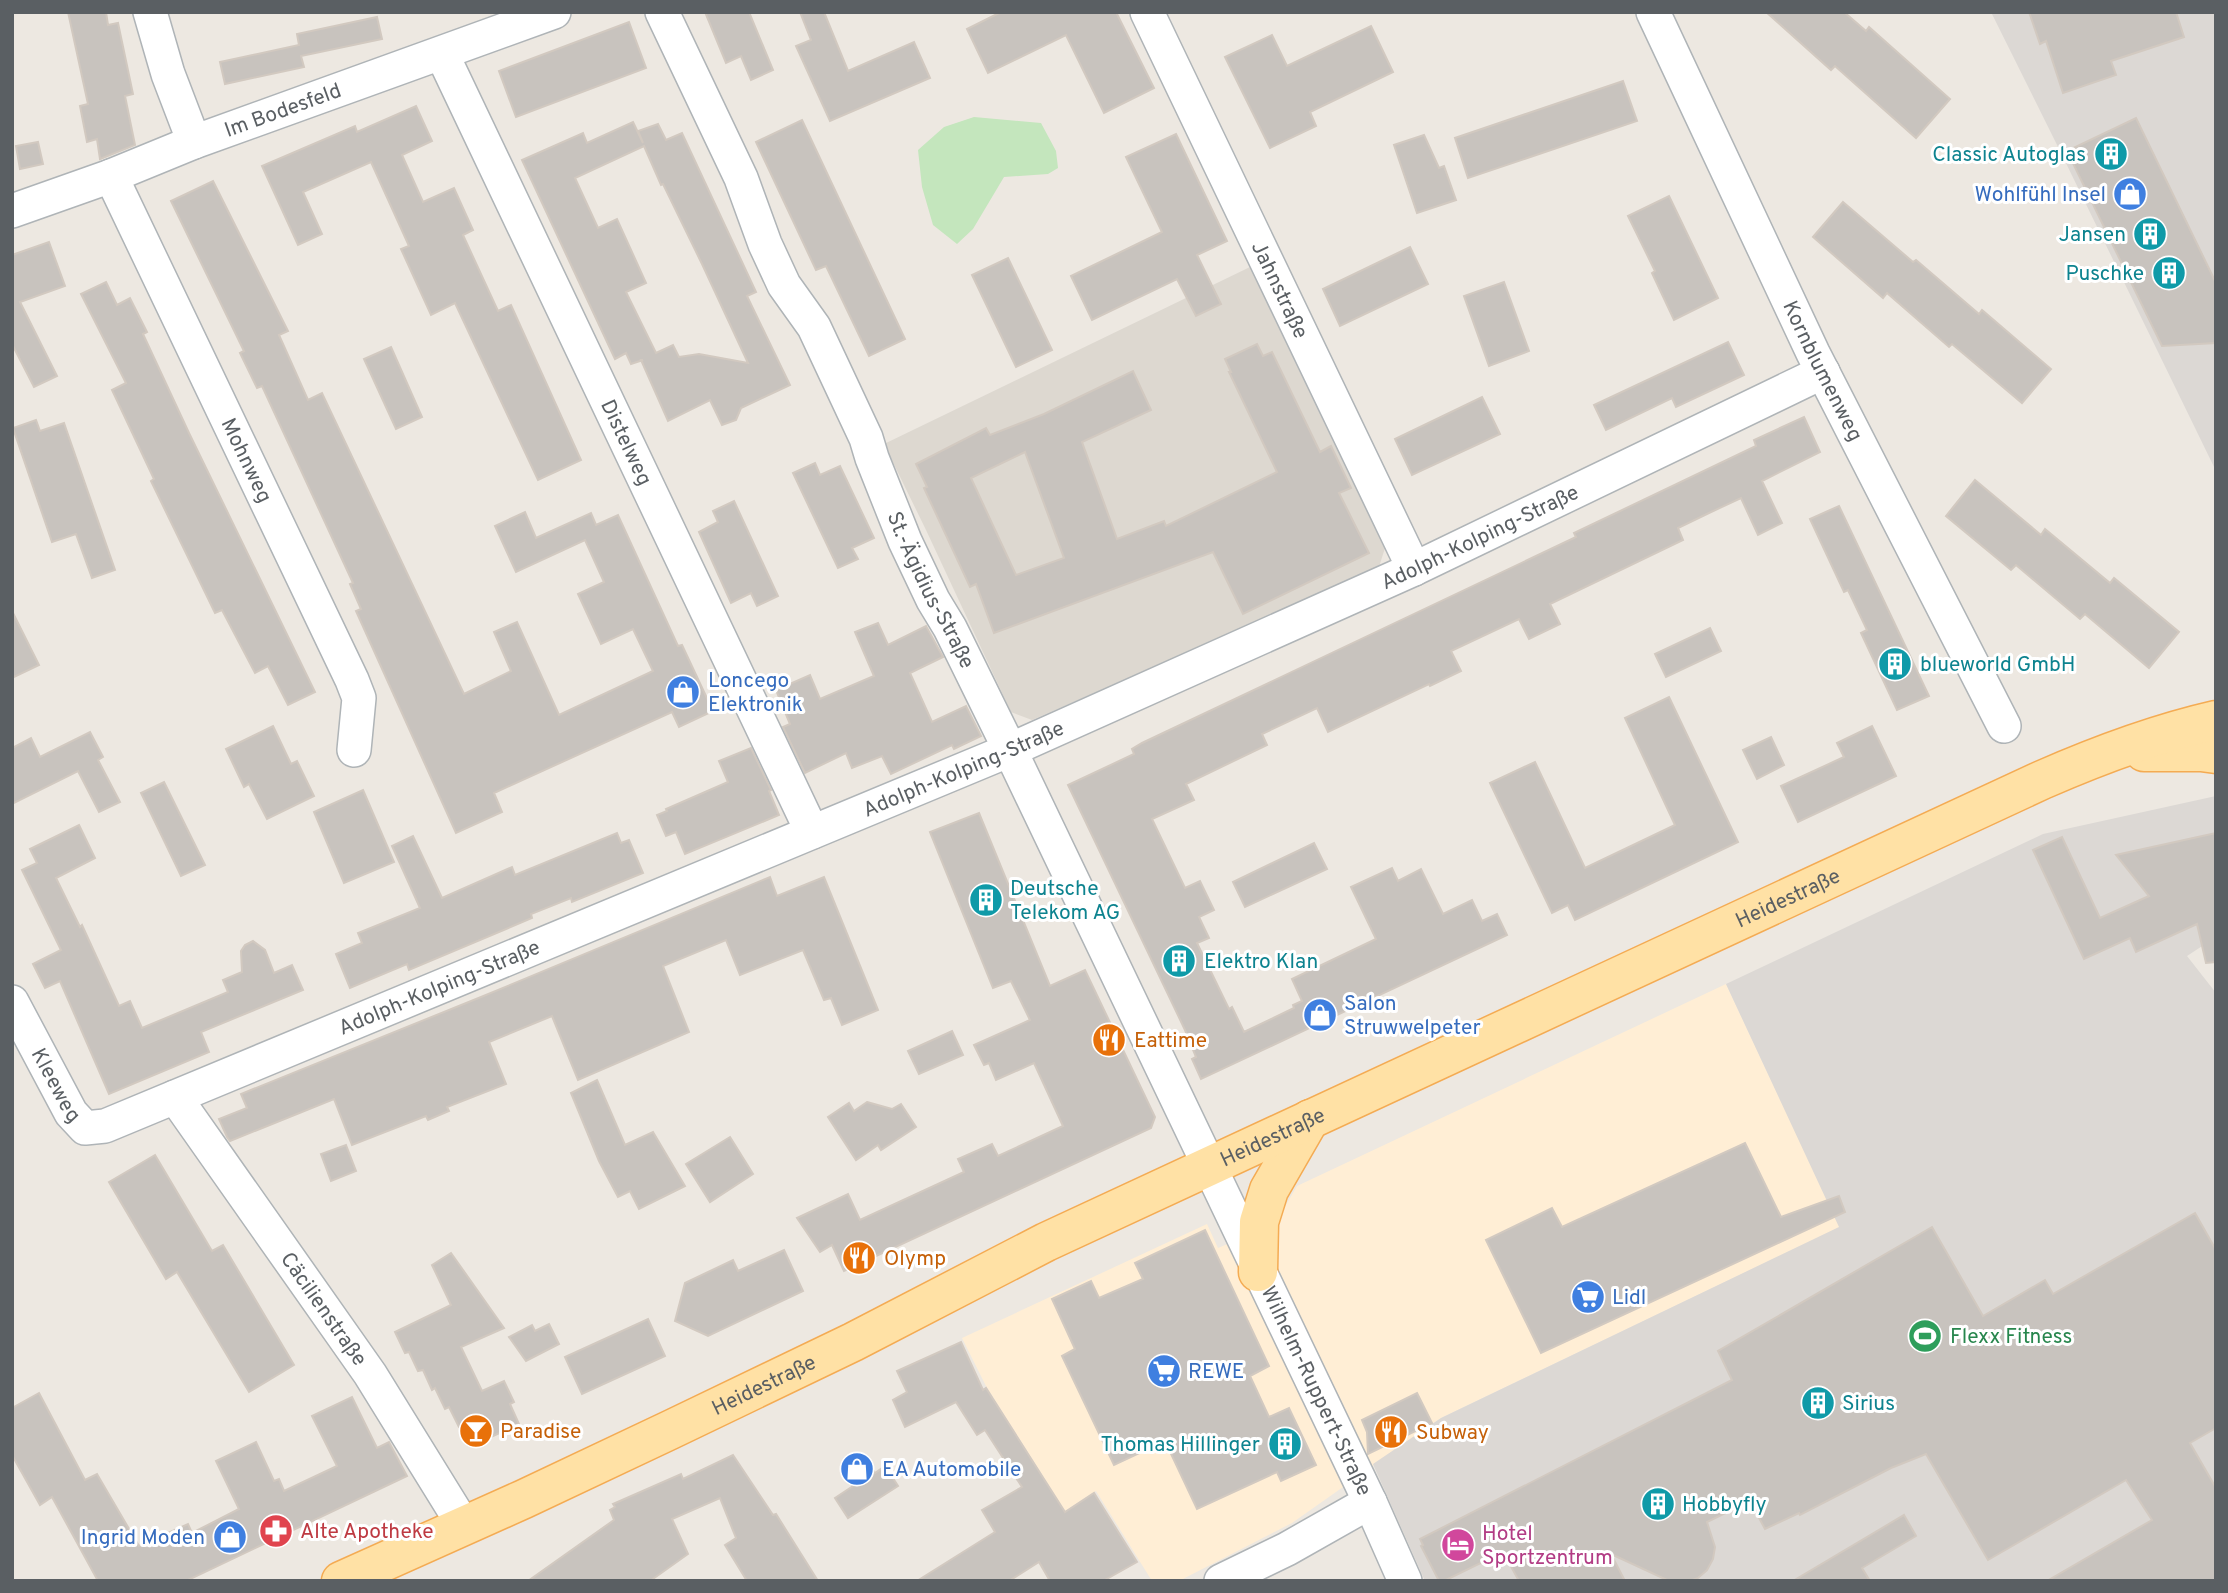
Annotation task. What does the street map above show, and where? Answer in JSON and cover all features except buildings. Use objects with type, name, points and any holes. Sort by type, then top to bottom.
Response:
[{"type":"main road","name":"Heidestraße","points":[[341,1581],[464,1526],[853,1342],[1046,1242],[2107,752],[2174,730],[2216,720]]},
{"type":"main road","points":[[2107,752],[2216,754]]},
{"type":"main road","points":[[1258,1272],[1259,1222],[1269,1190],[1310,1119]]},
{"type":"street","points":[[150,12],[194,142]]},
{"type":"street","name":"Im Bodesfeld","points":[[12,211],[554,12]]},
{"type":"street","name":"St.-Ägidius-Straße","points":[[662,12],[741,178],[779,275],[814,327],[866,438],[895,517],[922,577],[1010,750],[1209,1166]]},
{"type":"street","name":"Jahnstraße","points":[[1147,12],[1414,569]]},
{"type":"street","name":"Kornblumenweg","points":[[1653,12],[1823,372],[2004,726]]},
{"type":"street","name":"Distelweg","points":[[442,54],[812,832]]},
{"type":"street","name":"Mohnweg","points":[[111,176],[356,689],[359,698],[354,750]]},
{"type":"street","name":"Adolph-Kolping-Straße","points":[[85,1128],[105,1126],[1010,750],[1414,569],[1823,372]]},
{"type":"street","name":"Kleeweg","points":[[12,1003],[71,1113],[85,1128]]},
{"type":"street","name":"Cäcilienstraße","points":[[175,1097],[370,1374],[464,1526]]},
{"type":"street","name":"Wilhelm-Ruppert-Straße","points":[[1209,1166],[1370,1502],[1287,1549],[1221,1581]]},
{"type":"street","points":[[1370,1502],[1405,1581]]},
{"type":"shaded area","points":[[1991,12],[2216,12],[2216,471],[2063,157]]},
{"type":"shaded area","points":[[1250,267],[1385,548],[1378,570],[1032,720],[1011,712],[884,444]]},
{"type":"shaded area","points":[[2216,796],[2216,937],[2187,956],[2216,993],[2216,1581],[1425,1581],[1373,1464],[1441,1418],[1839,1227],[1726,984],[2043,834]]},
{"type":"shaded area","points":[[1726,984],[1840,1227],[1441,1418],[1292,1523],[1179,1581],[1152,1581],[1096,1491],[1065,1511],[986,1386],[962,1338],[1207,1224],[1218,1248],[1275,1224],[1297,1186]]},
{"type":"green space","points":[[974,117],[1041,123],[1056,151],[1058,168],[1048,174],[1004,177],[973,229],[957,244],[933,225],[922,187],[918,150],[944,127]]},
{"type":"place","name":"Classic Autoglas","points":[[2111,154]]},
{"type":"place","name":"Wohlfühl Insel","points":[[2130,194]]},
{"type":"place","name":"Jansen","points":[[2150,234]]},
{"type":"place","name":"Puschke","points":[[2169,273]]},
{"type":"place","name":"blueworld GmbH","points":[[1895,664]]},
{"type":"place","name":"Loncego Elektronik","points":[[683,692]]},
{"type":"place","name":"Deutsche Telekom AG","points":[[986,900]]},
{"type":"place","name":"Elektro Klan","points":[[1179,961]]},
{"type":"place","name":"Salon Struwwelpeter","points":[[1320,1015]]},
{"type":"place","name":"Eattime","points":[[1109,1040]]},
{"type":"place","name":"Olymp","points":[[859,1258]]},
{"type":"place","name":"Lidl","points":[[1588,1297]]},
{"type":"place","name":"Flexx Fitness","points":[[1925,1336]]},
{"type":"place","name":"REWE","points":[[1164,1371]]},
{"type":"place","name":"Sirius","points":[[1818,1403]]},
{"type":"place","name":"Paradise","points":[[476,1431]]},
{"type":"place","name":"Subway","points":[[1391,1432]]},
{"type":"place","name":"Thomas Hillinger","points":[[1285,1444]]},
{"type":"place","name":"EA Automobile","points":[[857,1469]]},
{"type":"place","name":"Hobbyfly","points":[[1658,1504]]},
{"type":"place","name":"Alte Apotheke","points":[[276,1531]]},
{"type":"place","name":"Ingrid Moden","points":[[230,1537]]},
{"type":"place","name":"Hotel Sportzentrum","points":[[1458,1545]]}]
